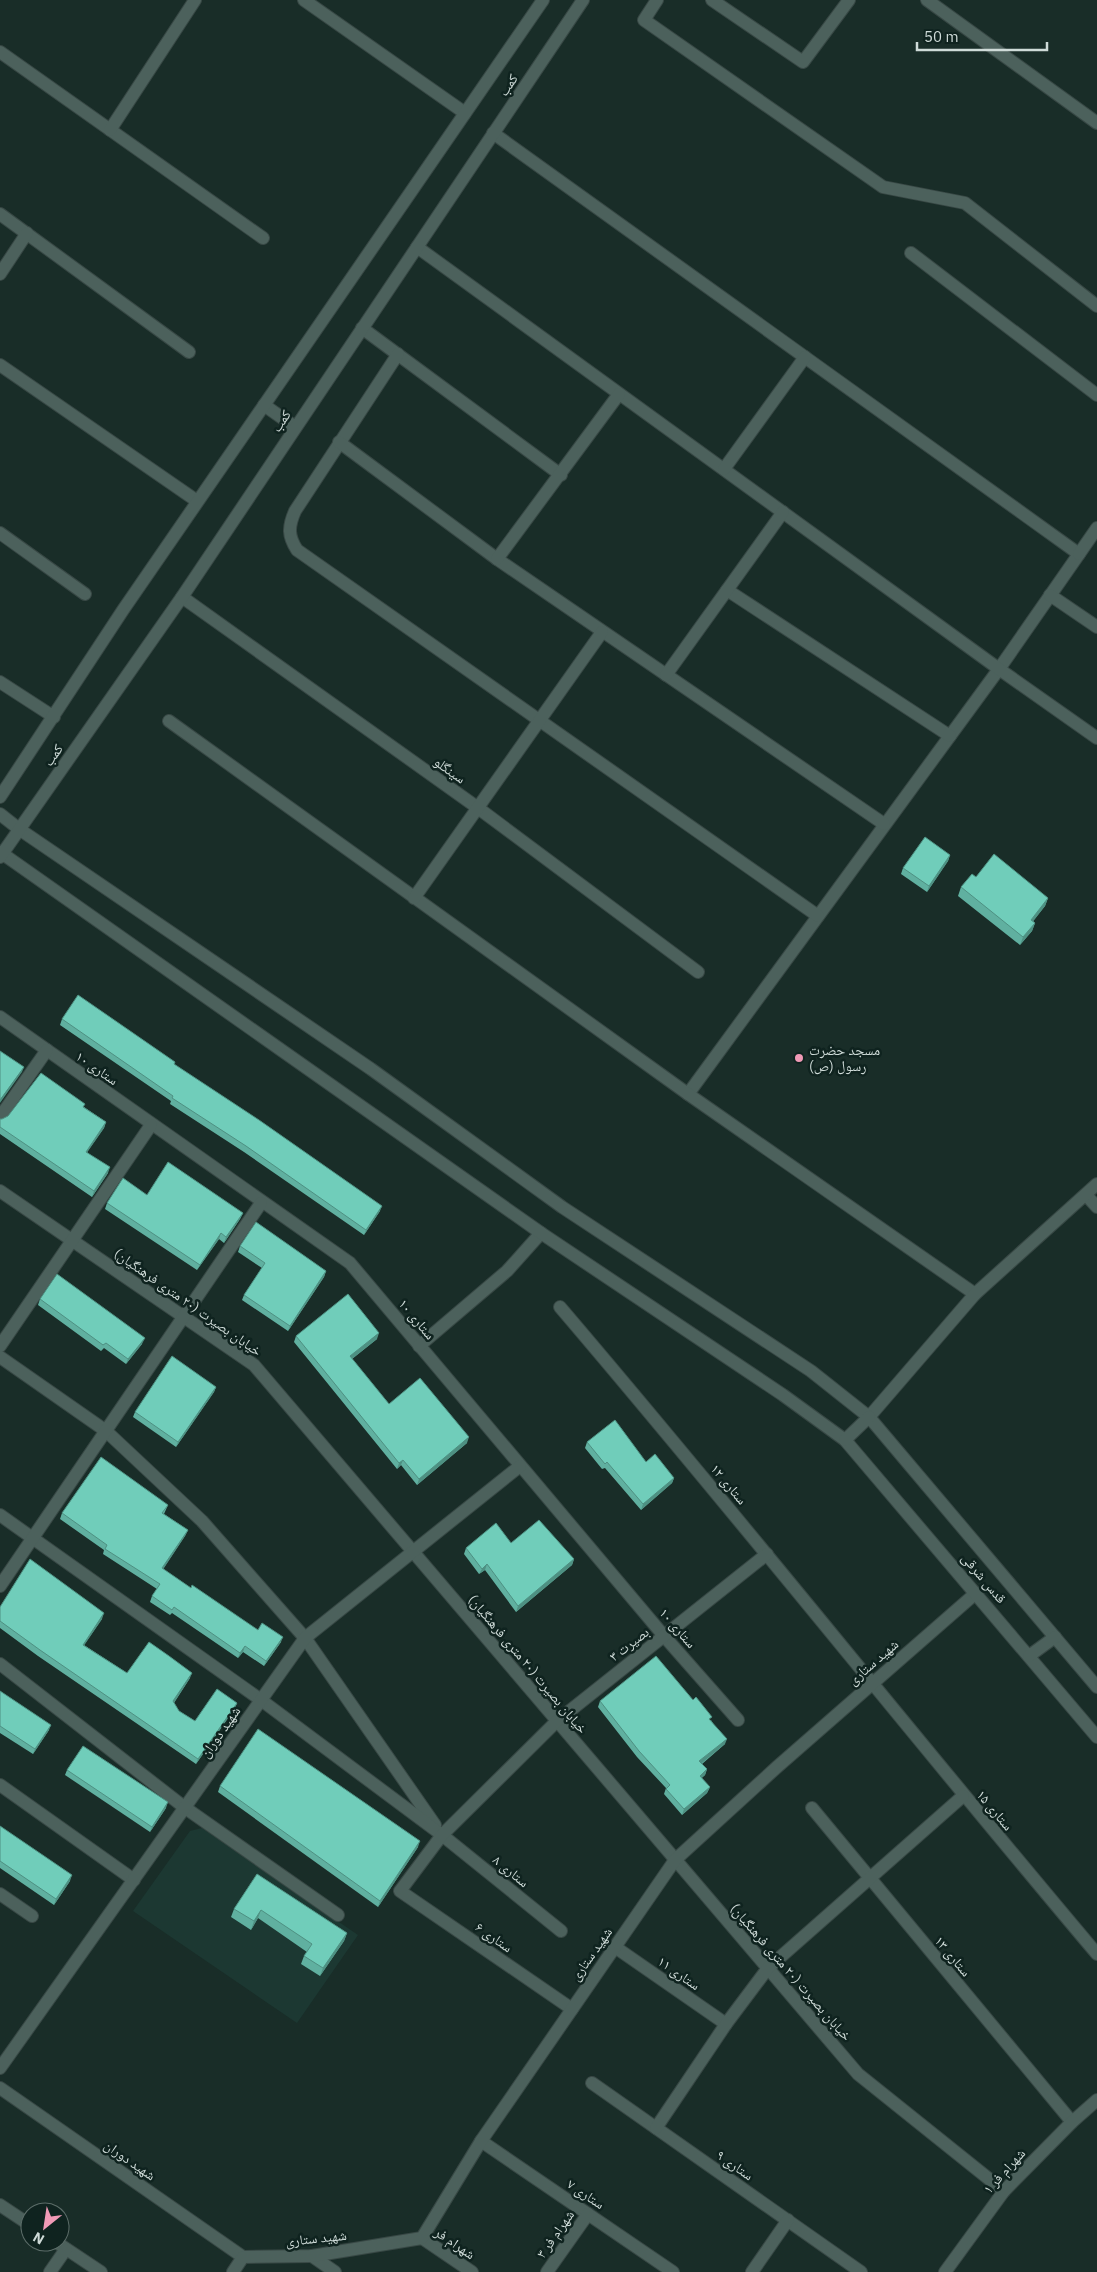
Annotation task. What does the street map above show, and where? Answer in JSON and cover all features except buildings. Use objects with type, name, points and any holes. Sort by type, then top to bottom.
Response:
[{"type":"street","points":[[110,130],[195,0]]},
{"type":"street","points":[[304,0],[465,113]]},
{"type":"street","name":"کمب","points":[[0,797],[123,610],[543,0]]},
{"type":"street","name":"کمب","points":[[0,856],[182,596],[583,0]]},
{"type":"street","points":[[657,0],[644,20],[875,182],[883,187],[965,203],[1097,306]]},
{"type":"street","points":[[712,0],[803,62],[849,0]]},
{"type":"street","points":[[926,0],[1097,123]]},
{"type":"street","points":[[0,52],[263,238]]},
{"type":"street","points":[[493,133],[1079,554]]},
{"type":"street","points":[[0,214],[189,352]]},
{"type":"street","points":[[0,274],[27,234]]},
{"type":"street","points":[[417,247],[1097,738]]},
{"type":"street","points":[[911,254],[1097,395]]},
{"type":"street","points":[[362,328],[561,475]]},
{"type":"street","points":[[398,354],[295,511],[289,525],[290,539],[297,550],[818,916]]},
{"type":"street","points":[[724,469],[805,357]]},
{"type":"street","points":[[0,365],[198,501]]},
{"type":"street","points":[[497,559],[561,475],[619,394]]},
{"type":"street","points":[[264,405],[295,427]]},
{"type":"street","points":[[339,442],[497,559],[884,824]]},
{"type":"street","points":[[666,675],[783,512]]},
{"type":"street","points":[[688,1094],[999,669],[1097,528]]},
{"type":"street","points":[[0,534],[85,594]]},
{"type":"street","points":[[727,590],[950,736]]},
{"type":"street","points":[[1050,594],[1097,627]]},
{"type":"street","name":"سینگلو","points":[[182,596],[478,808],[698,972]]},
{"type":"street","points":[[414,898],[541,721],[602,632]]},
{"type":"street","points":[[0,682],[54,717]]},
{"type":"street","points":[[169,721],[688,1094],[975,1294]]},
{"type":"street","points":[[0,814],[19,829],[371,1069],[562,1207],[811,1371],[869,1417],[1097,1686]]},
{"type":"street","name":"قدس شرقی","points":[[0,852],[541,1233],[782,1395],[845,1440],[1097,1737]]},
{"type":"street","name":"ستاری ۱۰","points":[[0,1017],[350,1264],[664,1636],[738,1720]]},
{"type":"street","points":[[0,1118],[47,1050]]},
{"type":"street","points":[[0,1346],[152,1125]]},
{"type":"street","points":[[845,1440],[869,1417],[975,1294],[1097,1184]]},
{"type":"street","name":"خیابان بصیرت (۲۰ متری فرهنگیان)","points":[[0,1191],[254,1365],[858,2074],[1004,2191]]},
{"type":"street","points":[[1086,1195],[1097,1207]]},
{"type":"street","points":[[0,1586],[261,1203]]},
{"type":"street","points":[[419,1346],[507,1271],[541,1233]]},
{"type":"street","name":"ستاری ۱۲","points":[[560,1306],[873,1682]]},
{"type":"street","points":[[0,1357],[106,1431],[202,1522],[305,1638],[442,1835]]},
{"type":"street","name":"شهید دوران","points":[[0,2068],[4,2054],[134,1880],[305,1638],[520,1466]]},
{"type":"street","points":[[0,1515],[261,1700],[442,1835]]},
{"type":"street","name":"بصیرت ۳","points":[[400,1890],[442,1835],[557,1721],[767,1554]]},
{"type":"street","name":"شهید ستاری","points":[[243,2257],[312,2256],[422,2238],[481,2141],[675,1860],[873,1682],[976,1593]]},
{"type":"street","points":[[1029,1656],[1055,1637]]},
{"type":"street","points":[[0,1664],[184,1807],[338,1915]]},
{"type":"street","name":"ستاری ۱۵","points":[[873,1682],[963,1796],[1097,1954]]},
{"type":"street","points":[[0,1785],[134,1880]]},
{"type":"street","points":[[656,2128],[726,2024],[768,1968],[963,1796]]},
{"type":"street","name":"ستاری ۱۳","points":[[812,1808],[1072,2122]]},
{"type":"street","name":"ستاری ۸","points":[[442,1835],[561,1931]]},
{"type":"street","name":"ستاری ۶","points":[[400,1890],[572,2009]]},
{"type":"street","points":[[0,1894],[32,1916]]},
{"type":"street","name":"ستاری ۱۱","points":[[615,1947],[726,2024]]},
{"type":"street","name":"ستاری ۹","points":[[592,2083],[861,2272]]},
{"type":"street","name":"شهید دوران","points":[[0,2088],[243,2257]]},
{"type":"street","name":"شهرام فر ۱","points":[[945,2272],[1004,2191],[1072,2122],[1097,2100]]},
{"type":"street","name":"ستاری ۷","points":[[481,2141],[673,2272]]},
{"type":"street","points":[[0,2205],[20,2218]]},
{"type":"street","name":"شهرام فر ۳","points":[[547,2272],[588,2214]]},
{"type":"street","points":[[752,2272],[788,2220]]},
{"type":"street","name":"شهرام فر","points":[[422,2238],[472,2272]]},
{"type":"street","points":[[70,2251],[101,2272]]},
{"type":"street","points":[[50,2272],[58,2252]]},
{"type":"street","points":[[312,2256],[335,2272]]},
{"type":"street","points":[[233,2272],[243,2257]]},
{"type":"shaded area","points":[[202,1828],[358,1935],[297,2023],[133,1911],[190,1831]]},
{"type":"place","name":"مسجد حضرت رسول (ص)","points":[[799,1058]]}]
